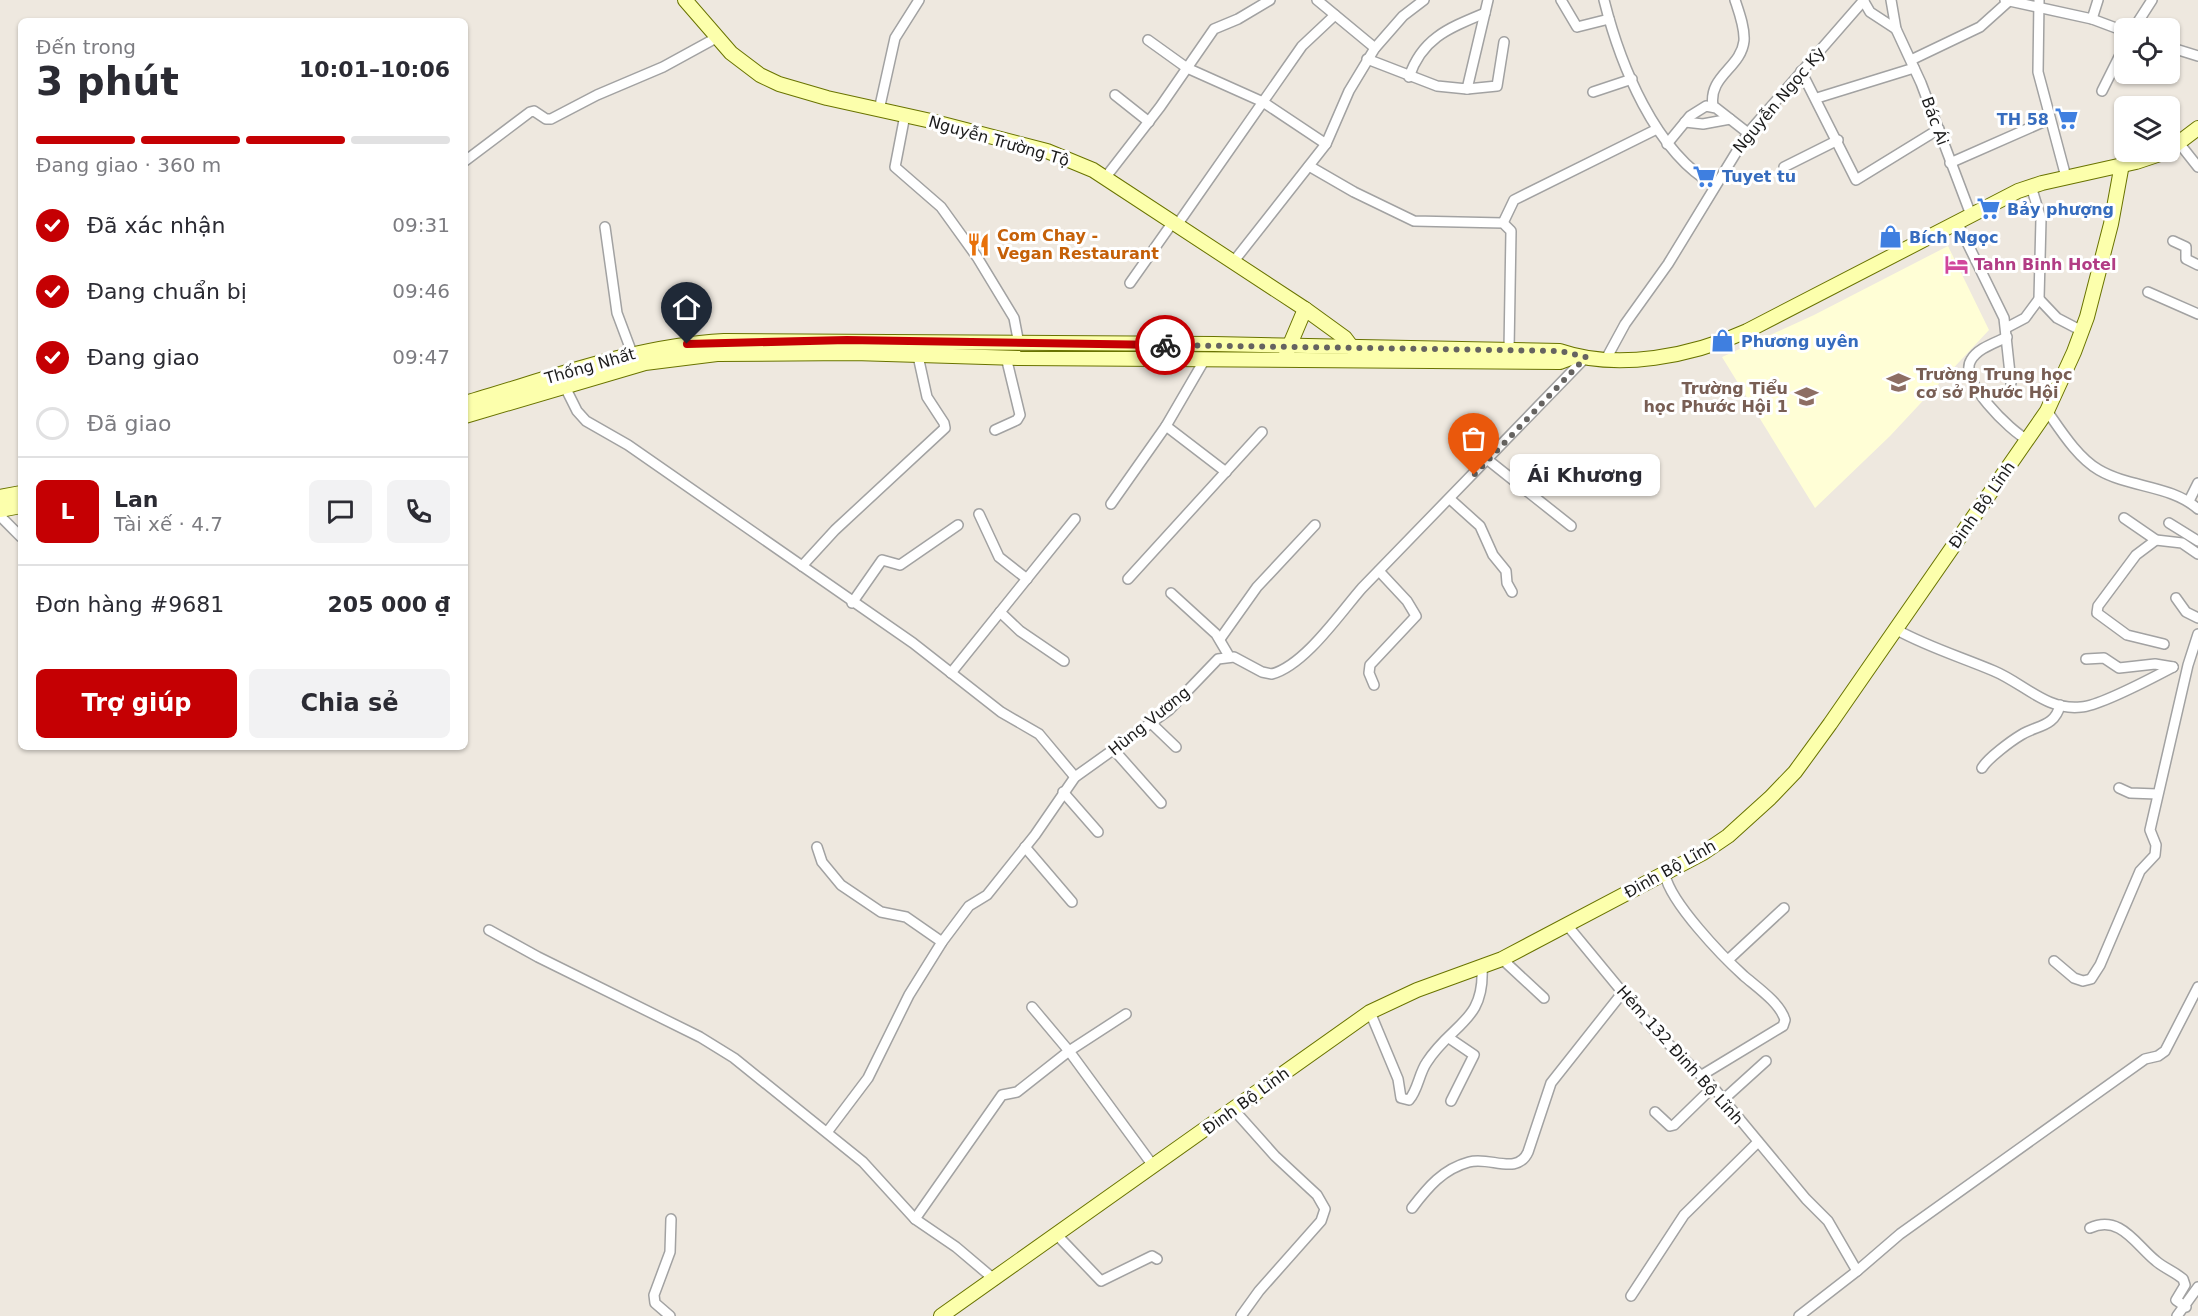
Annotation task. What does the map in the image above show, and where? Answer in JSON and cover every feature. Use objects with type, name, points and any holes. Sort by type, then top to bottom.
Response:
[{"type":"main road","name":"Nguyễn Trường Tộ","points":[[685,0],[716,38],[741,61],[779,84],[1047,151],[1105,178],[1305,309],[1354,354]]},
{"type":"main road","points":[[2180,141],[2198,128]]},
{"type":"main road","points":[[1581,357],[1651,357],[1724,341],[2031,186],[2128,162]]},
{"type":"main road","name":"Đinh Bộ Lĩnh","points":[[947,1315],[1370,1012],[1405,995],[1502,959],[1665,875],[1728,836],[1784,784],[1897,630],[2047,411],[2082,331],[2111,224],[2122,164]]},
{"type":"main road","points":[[1286,353],[1305,309]]},
{"type":"main road","name":"Thống Nhất","points":[[468,414],[485,404],[632,353],[674,345],[736,341],[847,340],[1019,344],[1048,351],[1205,359],[1286,353]]},
{"type":"main road","name":"Thống Nhất","points":[[1354,354],[1509,350],[1560,351],[1581,357]]},
{"type":"main road","name":"Thống Nhất","points":[[468,402],[485,404],[566,387],[645,363],[697,355],[778,352],[1006,357],[1048,351],[1354,354],[1560,362],[1581,357]]},
{"type":"main road","points":[[0,497],[18,494]]},
{"type":"main road","points":[[0,510],[18,507]]},
{"type":"street","points":[[879,110],[895,39],[919,0]]},
{"type":"street","points":[[1105,178],[1149,122],[1214,29],[1238,19],[1270,0]]},
{"type":"street","points":[[1317,0],[1375,48]]},
{"type":"street","points":[[1234,261],[1326,144],[1349,91],[1375,48],[1403,16],[1424,0]]},
{"type":"street","points":[[1467,89],[1488,0]]},
{"type":"street","points":[[1561,0],[1577,27],[1609,19]]},
{"type":"street","points":[[1604,0],[1632,79],[1657,129],[1688,168],[1714,185]]},
{"type":"street","points":[[1713,106],[1712,93],[1716,82],[1736,58],[1744,42],[1735,0]]},
{"type":"street","points":[[1863,0],[1870,12],[1896,29]]},
{"type":"street","name":"Nguyễn Ngọc Kỳ","points":[[1606,358],[1625,324],[1668,264],[1714,185],[1748,133],[1863,0]]},
{"type":"street","name":"Bác Ái","points":[[1891,0],[1896,29],[1913,64],[1971,215]]},
{"type":"street","points":[[2092,19],[2098,0]]},
{"type":"street","points":[[2140,18],[2152,0]]},
{"type":"street","points":[[1817,98],[1913,64],[1980,27],[2007,1],[2039,3],[2114,27]]},
{"type":"street","points":[[2039,3],[2038,72],[2066,177]]},
{"type":"street","points":[[1409,77],[1415,58],[1425,46],[1442,34],[1485,13]]},
{"type":"street","points":[[1130,283],[1310,37],[1335,15]]},
{"type":"street","points":[[468,159],[530,112],[534,111],[546,120],[551,119],[597,95],[663,67],[716,38]]},
{"type":"street","points":[[1148,40],[1187,68],[1263,102],[1326,144]]},
{"type":"street","points":[[1367,59],[1409,77],[1445,88],[1467,89],[1497,86],[1504,42]]},
{"type":"street","points":[[2180,51],[2198,56]]},
{"type":"street","points":[[2102,91],[2114,67]]},
{"type":"street","points":[[1802,71],[1856,180],[1938,129]]},
{"type":"street","points":[[1593,92],[1632,79]]},
{"type":"street","points":[[1115,95],[1149,122]]},
{"type":"street","points":[[1667,144],[1700,107],[1713,106],[1748,133]]},
{"type":"street","points":[[905,115],[895,166],[941,207],[977,257],[1014,318],[1019,344]]},
{"type":"street","points":[[1685,122],[1702,124],[1730,119]]},
{"type":"street","points":[[1950,163],[2050,119]]},
{"type":"street","points":[[1503,223],[1514,200],[1657,129]]},
{"type":"street","points":[[1784,167],[1838,140]]},
{"type":"street","points":[[2180,154],[2198,167]]},
{"type":"street","points":[[1309,166],[1354,192],[1414,221],[1503,223],[1511,231],[1509,350]]},
{"type":"street","points":[[2028,440],[1998,416],[1973,382],[1968,370],[1975,355],[2025,318],[2039,299],[2042,219],[2031,186]]},
{"type":"street","points":[[1957,222],[1990,285],[2006,332],[2011,383]]},
{"type":"street","points":[[605,227],[616,313],[632,353]]},
{"type":"street","points":[[2173,241],[2186,247],[2186,259],[2198,265]]},
{"type":"street","points":[[2148,292],[2198,314]]},
{"type":"street","points":[[2039,299],[2056,318],[2082,331]]},
{"type":"street","points":[[802,566],[835,530],[945,428],[942,418],[925,391],[918,356]]},
{"type":"street","points":[[995,430],[1017,420],[1020,415],[1006,357]]},
{"type":"street","points":[[1171,593],[1220,639],[1229,656],[1243,660],[1265,673],[1280,671],[1327,632],[1379,571],[1488,460],[1581,357]]},
{"type":"street","points":[[1111,504],[1166,426],[1205,359]]},
{"type":"street","points":[[566,387],[577,411],[586,421],[628,445],[852,603],[913,643],[1001,712],[1044,738],[1075,777]]},
{"type":"street","points":[[2047,411],[2080,453],[2098,470],[2189,501],[2198,509]]},
{"type":"street","points":[[1166,426],[1226,472]]},
{"type":"street","points":[[1128,579],[1262,432]]},
{"type":"street","points":[[1488,460],[1571,526]]},
{"type":"street","points":[[2189,501],[2198,483]]},
{"type":"street","points":[[1450,499],[1480,526],[1493,555],[1506,571],[1507,583],[1512,592]]},
{"type":"street","points":[[979,514],[999,557],[1027,579]]},
{"type":"street","points":[[0,516],[18,534]]},
{"type":"street","points":[[2124,518],[2156,540],[2182,543],[2198,554]]},
{"type":"street","points":[[951,673],[1075,519]]},
{"type":"street","points":[[2169,523],[2198,541]]},
{"type":"street","points":[[852,603],[882,560],[900,565],[927,544],[958,525]]},
{"type":"street","points":[[1220,639],[1257,587],[1315,525]]},
{"type":"street","points":[[2156,540],[2136,555],[2097,609],[2099,616],[2127,635],[2164,644]]},
{"type":"street","points":[[1374,685],[1369,673],[1370,665],[1416,616],[1413,609],[1379,571]]},
{"type":"street","points":[[2176,598],[2186,612],[2198,618]]},
{"type":"street","points":[[1000,612],[1020,631],[1064,661]]},
{"type":"street","points":[[1897,630],[1993,670],[2042,699],[2060,705],[2086,707],[2173,667]]},
{"type":"street","points":[[2054,962],[2079,980],[2087,981],[2094,974],[2113,939],[2140,872],[2155,855],[2156,845],[2150,830],[2157,794],[2188,665],[2198,634]]},
{"type":"street","name":"Hùng Vương","points":[[828,1131],[868,1078],[909,995],[942,942],[969,906],[987,895],[1075,777],[1179,701],[1215,661],[1229,656]]},
{"type":"street","points":[[2086,659],[2104,658],[2119,668],[2155,664],[2173,667],[2188,665]]},
{"type":"street","points":[[1982,768],[2021,734],[2037,730],[2054,719],[2060,705]]},
{"type":"street","points":[[1151,723],[1176,747]]},
{"type":"street","points":[[1114,750],[1161,803]]},
{"type":"street","points":[[2119,788],[2130,793],[2157,794]]},
{"type":"street","points":[[1063,792],[1098,832]]},
{"type":"street","points":[[817,847],[828,871],[841,885],[881,912],[906,917],[942,942]]},
{"type":"street","points":[[1025,847],[1072,902]]},
{"type":"street","points":[[1665,875],[1675,899],[1728,960],[1784,1016],[1785,1023],[1702,1075]]},
{"type":"street","points":[[1728,960],[1784,908]]},
{"type":"street","name":"Hẻm 132 Đinh Bộ Lĩnh","points":[[1567,925],[1658,1035],[1702,1075],[1724,1099],[1758,1142],[1828,1221],[1857,1271]]},
{"type":"street","points":[[489,930],[538,957],[700,1037],[734,1058],[828,1131],[881,1180],[915,1219],[956,1247],[995,1280]]},
{"type":"street","points":[[1502,959],[1544,998]]},
{"type":"street","points":[[1370,1012],[1403,1099],[1411,1098],[1428,1061],[1467,1018],[1480,998],[1482,967]]},
{"type":"street","points":[[1799,1316],[1900,1234],[2145,1059],[2158,1056],[2166,1051],[2198,987]]},
{"type":"street","points":[[1412,1208],[1438,1177],[1467,1162],[1482,1159],[1514,1165],[1522,1162],[1528,1152],[1551,1083],[1623,992]]},
{"type":"street","points":[[1032,1007],[1069,1051],[1154,1167]]},
{"type":"street","points":[[915,1219],[1002,1095],[1017,1092],[1069,1051],[1126,1014]]},
{"type":"street","points":[[1449,1038],[1474,1055],[1451,1101]]},
{"type":"street","points":[[1724,1099],[1766,1061]]},
{"type":"street","points":[[1654,1112],[1670,1126],[1674,1125],[1713,1087]]},
{"type":"street","points":[[1234,1110],[1275,1156],[1317,1195],[1325,1209],[1321,1221],[1259,1291],[1241,1316]]},
{"type":"street","points":[[1631,1296],[1684,1215],[1758,1142]]},
{"type":"street","points":[[670,1316],[654,1303],[654,1295],[670,1252],[671,1219]]},
{"type":"street","points":[[2090,1228],[2106,1223],[2121,1228],[2130,1235],[2155,1260],[2183,1279],[2185,1285],[2176,1300],[2186,1306]]},
{"type":"street","points":[[1057,1235],[1101,1281],[1152,1256],[1157,1259]]},
{"type":"street","points":[[2177,1316],[2198,1287]]},
{"type":"shaded area","points":[[1948,246],[1989,330],[1890,436],[1815,508],[1722,357],[1814,315]]},
{"type":"way so far","points":[[1165,345],[1560,351],[1586,357],[1474,475]]},
{"type":"place","name":"TH 58","points":[[2067,119]]},
{"type":"place","name":"Tuyet tu","points":[[1704,176]]},
{"type":"place","name":"Bảy phượng","points":[[1989,209]]},
{"type":"place","name":"Bích Ngọc","points":[[1891,237]]},
{"type":"place","name":"Com Chay - Vegan Restaurant","points":[[979,244]]},
{"type":"place","name":"Tahn Binh Hotel","points":[[1956,264]]},
{"type":"place","name":"Phương uyên","points":[[1723,341]]},
{"type":"place","name":"Trường Trung học cơ sở Phước Hội","points":[[1898,383]]},
{"type":"place","name":"Trường Tiểu học Phước Hội 1","points":[[1806,397]]},
{"type":"place","name":"Ái Khương","points":[[1474,475]]},
{"type":"route","points":[[687,344],[724,341],[847,340],[908,343],[1165,345]]}]
